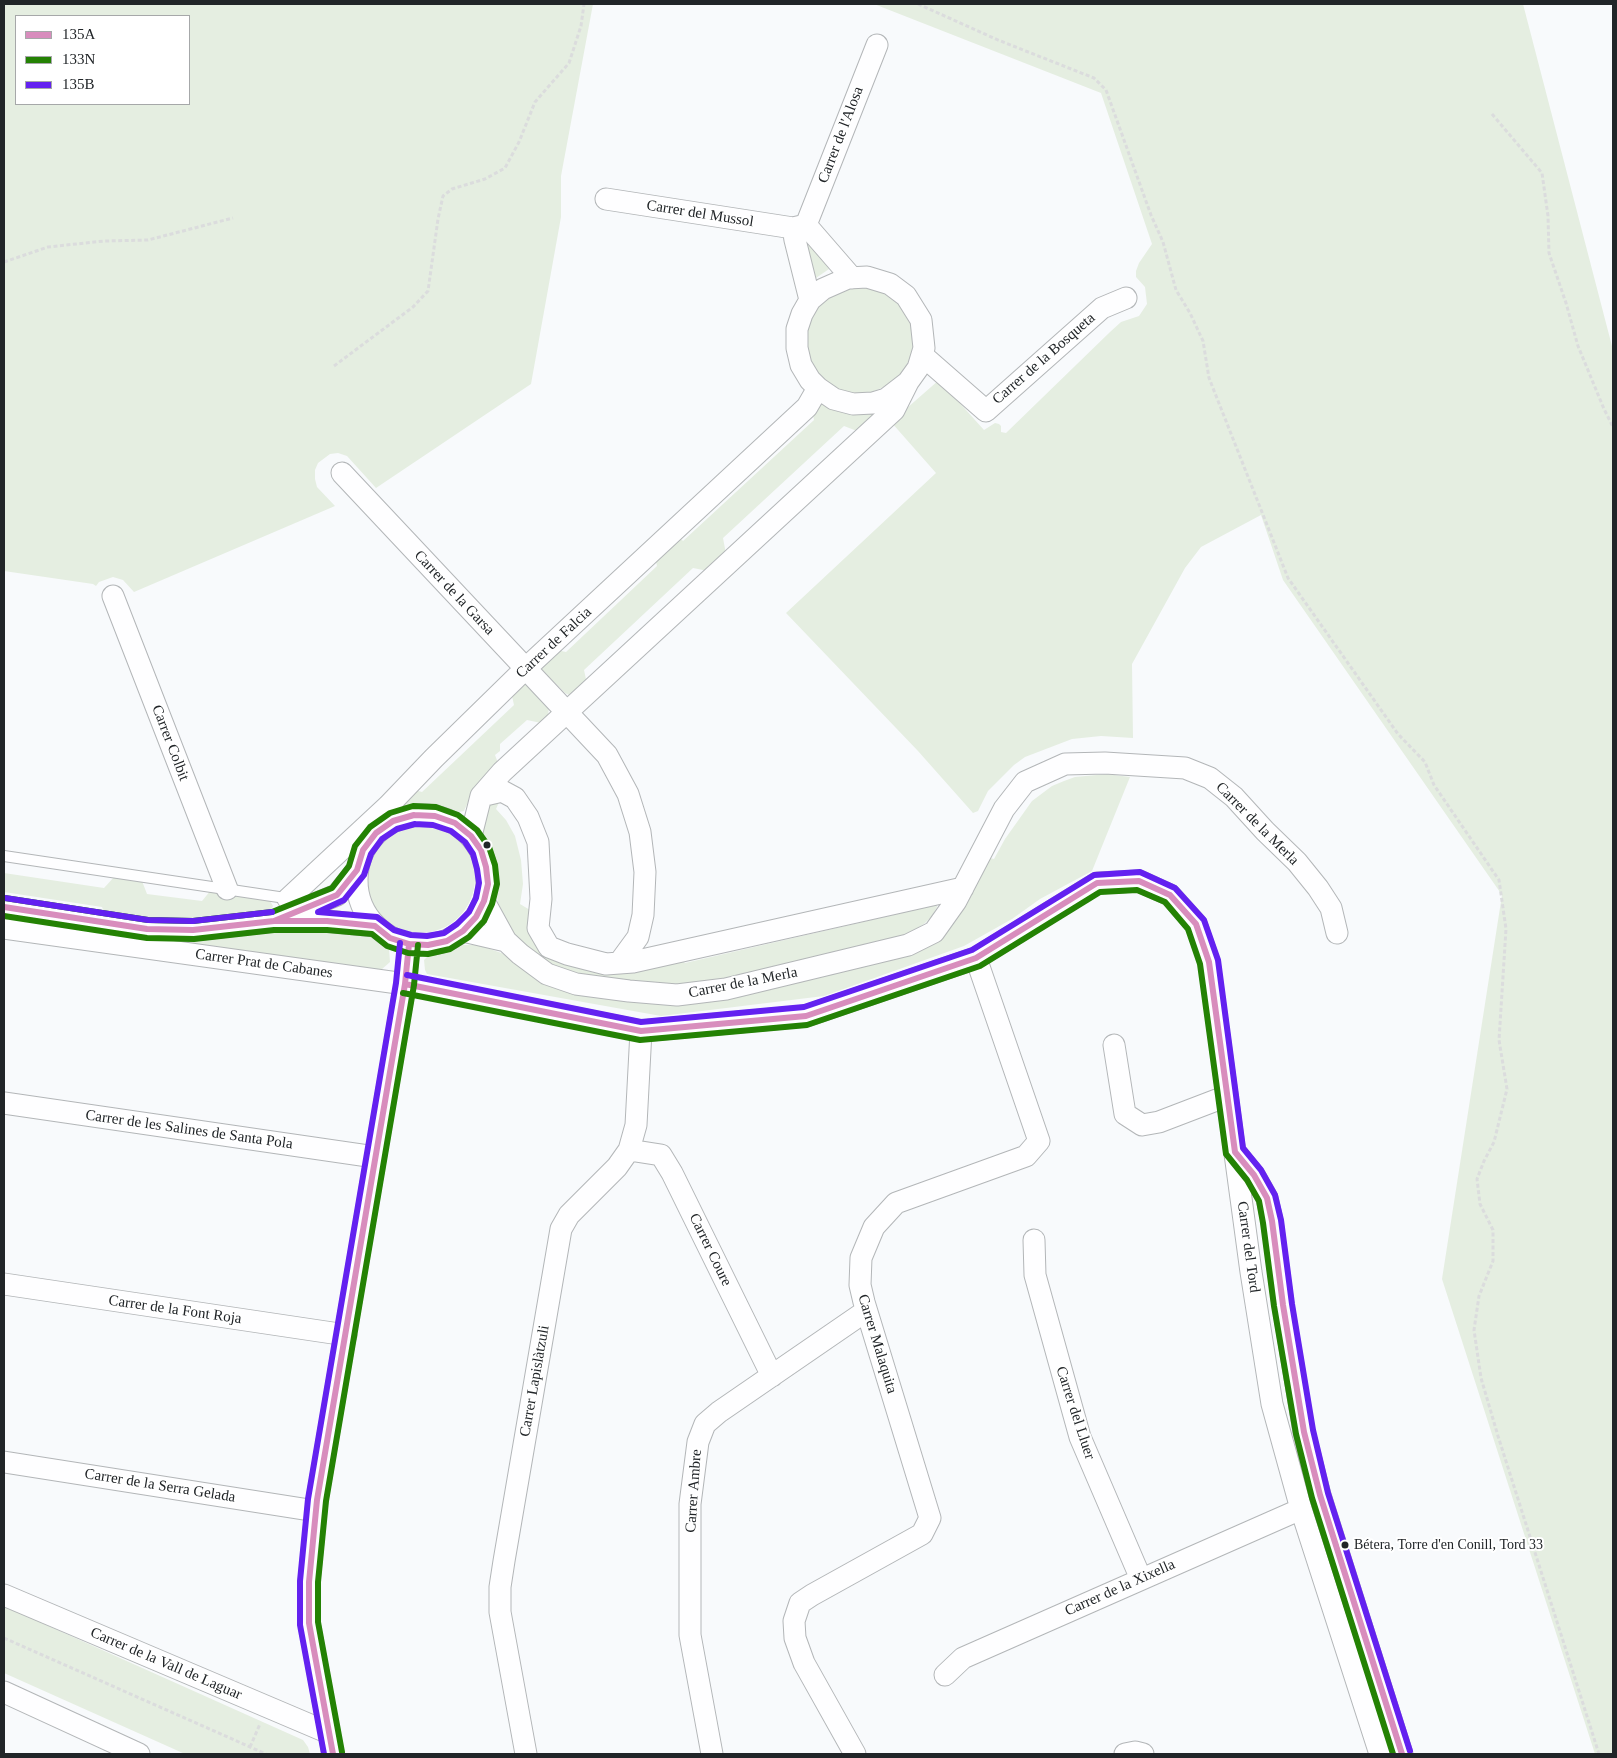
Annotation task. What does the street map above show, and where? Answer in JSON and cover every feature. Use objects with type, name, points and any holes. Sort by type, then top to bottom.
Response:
[{"type":"street","name":"Carrer de l'Alosa","points":[[800,227],[877,45]]},
{"type":"street","name":"Carrer del Mussol","points":[[606,200],[800,227]]},
{"type":"street","points":[[810,300],[795,240],[800,227],[852,278]]},
{"type":"street","points":[[471,836],[481,796],[502,772],[894,410],[908,382],[918,368],[924,348],[921,320],[906,296],[890,284],[867,277],[848,278],[823,289],[810,300],[802,314],[798,329],[797,348],[801,365],[810,380],[818,388],[834,399],[853,404],[873,403],[886,399],[908,382]]},
{"type":"street","name":"Carrer de la Bosqueta","points":[[922,354],[986,411],[1102,308],[1126,298]]},
{"type":"street","name":"Carrer de Falcia","points":[[288,899],[388,806],[434,758],[526,669],[808,407],[818,388]]},
{"type":"street","name":"Carrer de la Garsa","points":[[342,474],[607,755],[628,794],[640,832],[645,872],[642,915],[638,937],[619,963]]},
{"type":"street","name":"Carrer Colbit","points":[[113,596],[227,889]]},
{"type":"street","name":"Carrer de la Merla","points":[[484,900],[506,941],[547,974],[576,984],[629,991],[677,995],[726,989],[908,945],[934,932],[956,901],[1004,809],[1025,782],[1065,764],[1105,763],[1185,768],[1210,778],[1234,797],[1297,862],[1331,908],[1337,933]]},
{"type":"street","points":[[481,796],[502,792],[515,798],[528,817],[538,842],[541,899],[538,928],[549,947],[567,954],[606,964],[633,962],[963,888]]},
{"type":"street","points":[[414,815],[442,818],[455,823],[471,836],[481,850],[486,866],[488,884],[484,900],[476,917],[463,931],[447,941],[428,945],[409,944],[390,938],[374,926],[363,909],[357,890],[357,870],[363,850],[376,833],[393,821],[414,815]]},
{"type":"street","points":[[274,921],[337,895],[357,870]]},
{"type":"street","name":"Carrer del Tord","points":[[641,1030],[806,1016],[976,958],[1097,883],[1139,881],[1170,895],[1196,924],[1209,962],[1272,1404],[1301,1509],[1380,1754]]},
{"type":"street","points":[[4,907],[147,928],[193,930],[274,921],[327,921],[374,926]]},
{"type":"street","name":"Carrer Prat de Cabanes","points":[[4,928],[405,984],[641,1030]]},
{"type":"street","name":"Carrer de la Merla","points":[[463,931],[506,941]]},
{"type":"street","points":[[333,1754],[309,1623],[309,1582],[316,1510],[405,984],[409,944]]},
{"type":"street","name":"Carrer Malaquita","points":[[854,1754],[804,1662],[795,1638],[794,1620],[800,1604],[812,1595],[922,1534],[930,1518],[866,1311],[860,1285],[861,1258],[874,1227],[896,1203],[1026,1156],[1038,1141],[976,958]]},
{"type":"street","name":"Carrer Lapislàtzuli","points":[[526,1754],[500,1612],[500,1587],[505,1552],[561,1229],[569,1215],[617,1167],[629,1150],[636,1125],[641,1030]]},
{"type":"street","points":[[1114,1045],[1125,1114],[1142,1125],[1159,1122],[1227,1096]]},
{"type":"street","name":"Carrer de les Salines de Santa Pola","points":[[4,1103],[375,1157]]},
{"type":"street","name":"Carrer Coure","points":[[629,1150],[661,1155],[672,1173],[772,1376]]},
{"type":"street","points":[[1235,1152],[1254,1175],[1267,1198],[1304,1432],[1320,1494],[1402,1754]]},
{"type":"street","name":"Carrer del Lluer","points":[[1034,1240],[1035,1275],[1080,1437],[1141,1579]]},
{"type":"street","name":"Carrer de la Font Roja","points":[[4,1284],[346,1336]]},
{"type":"street","name":"Carrer Ambre","points":[[712,1754],[690,1635],[690,1504],[698,1442],[705,1424],[866,1311]]},
{"type":"street","name":"Carrer de la Serra Gelada","points":[[4,1462],[316,1510]]},
{"type":"street","name":"Carrer de la Xixella","points":[[945,1675],[963,1658],[1301,1509]]},
{"type":"street","name":"Carrer de la Vall de Laguar","points":[[4,1595],[329,1733]]},
{"type":"street","points":[[4,1692],[114,1749],[140,1754]]},
{"type":"street","points":[[1125,1754],[1135,1752],[1143,1754]]},
{"type":"lane","points":[[4,856],[317,903]]},
{"type":"path","points":[[334,366],[413,307],[428,291],[443,196],[452,190],[485,179],[505,168],[519,142],[535,102],[569,63],[581,26],[584,4]]},
{"type":"path","points":[[918,4],[998,40],[1094,78],[1106,90],[1147,206],[1163,242],[1176,290],[1190,313],[1203,341],[1209,378],[1288,578],[1398,734],[1425,762],[1434,785],[1499,880],[1506,929],[1499,1040],[1507,1089],[1494,1142],[1477,1179],[1480,1204],[1493,1230],[1493,1261],[1479,1296],[1474,1330],[1481,1378],[1600,1754]]},
{"type":"path","points":[[1492,114],[1542,173],[1548,216],[1549,253],[1566,302],[1578,346],[1604,410],[1613,427]]},
{"type":"path","points":[[4,262],[48,248],[104,241],[148,240],[188,228],[233,218]]},
{"type":"path","points":[[4,1638],[266,1754]]},
{"type":"path","points":[[250,1747],[262,1721]]},
{"type":"shaded area","points":[[4,4],[593,4],[561,176],[561,217],[531,384],[376,488],[347,456],[338,453],[330,454],[318,463],[315,470],[315,479],[317,487],[335,506],[134,592],[123,580],[113,577],[99,582],[96,586],[4,571]]},
{"type":"shaded area","points":[[874,4],[1523,4],[1613,350],[1613,1754],[1595,1754],[1442,1279],[1502,895],[1283,580],[1261,515],[1201,547],[1185,568],[1132,664],[1133,738],[1101,736],[1072,739],[1025,757],[1014,765],[988,791],[978,811],[973,813],[918,751],[786,613],[936,473],[891,422],[939,380],[984,430],[995,423],[1001,426],[1001,432],[1006,433],[1110,332],[1121,322],[1139,316],[1147,304],[1145,287],[1136,277],[1136,271],[1152,244],[1101,93]]},
{"type":"shaded area","points":[[799,230],[832,267],[816,278]]},
{"type":"shaded area","points":[[857,282],[892,293],[912,323],[914,342],[910,359],[900,375],[886,386],[869,393],[850,393],[833,388],[818,377],[807,362],[803,326],[810,309]]},
{"type":"shaded area","points":[[817,402],[872,412],[873,415],[857,431],[844,426],[723,538],[726,554],[708,571],[693,568],[584,670],[587,684],[571,696],[565,693],[542,670],[541,662],[552,649],[566,652],[657,566],[654,552],[675,533],[683,541],[814,420],[811,404]]},
{"type":"shaded area","points":[[519,685],[528,685],[549,708],[548,715],[541,723],[527,720],[500,744],[500,751],[495,755],[498,763],[480,781],[464,811],[454,813],[428,804],[399,808],[408,788],[422,792],[514,705],[511,692]]},
{"type":"shaded area","points":[[1107,774],[1130,777],[1092,871],[1040,899],[1012,919],[964,946],[824,996],[661,1016],[427,974],[425,970],[424,960],[432,952],[463,945],[479,945],[504,954],[513,962],[661,1004],[908,952],[986,857],[994,859],[1005,839],[1032,801],[1052,786],[1075,777]]},
{"type":"shaded area","points":[[500,800],[496,809],[506,820],[515,836],[521,860],[523,884],[520,904],[530,910],[545,954],[676,954],[685,963],[906,912],[911,898],[937,904],[937,907],[925,923],[909,934],[733,977],[680,986],[626,983],[560,970],[537,958],[514,935],[504,919],[498,903],[492,864],[482,832],[486,802]]},
{"type":"shaded area","points":[[420,823],[441,827],[459,839],[471,857],[475,878],[471,899],[459,917],[441,929],[420,933],[399,929],[381,917],[369,899],[365,878],[369,857],[381,839],[399,827]]},
{"type":"shaded area","points":[[4,873],[104,888],[115,876],[142,881],[147,894],[202,901],[211,890],[269,899],[273,906],[270,912],[177,922],[105,914],[102,907],[4,892]]},
{"type":"shaded area","points":[[4,912],[275,929],[355,928],[386,945],[389,949],[390,962],[381,970],[374,970],[207,950]]},
{"type":"shaded area","points":[[4,1606],[303,1740],[310,1754],[185,1754],[4,1673]]},
{"type":"transit line","name":"133N","points":[[4,916],[147,938],[194,939],[274,930],[327,930],[372,934],[387,946],[408,953],[428,954],[450,949],[469,937],[484,921],[492,904],[497,884],[495,865],[489,847],[477,830],[458,815],[436,807],[413,806],[390,813],[370,827],[355,846],[349,866],[332,888],[272,912],[193,921],[148,920],[5,898]]},
{"type":"transit line","name":"135A","points":[[414,815],[435,816],[455,823],[471,836],[481,850],[488,884],[484,901],[476,917],[463,931],[447,941],[428,945],[409,944],[390,938],[375,926],[327,921],[274,921],[337,895],[357,870],[363,850],[376,833],[393,821],[414,815]]},
{"type":"transit line","name":"135B","points":[[415,824],[433,825],[451,831],[465,842],[473,854],[479,883],[476,898],[469,912],[457,924],[444,933],[427,936],[411,935],[394,930],[377,917],[318,912],[344,900],[364,875],[371,854],[382,839],[397,829],[415,824]]},
{"type":"transit line","name":"135B","points":[[407,975],[641,1022],[804,1007],[972,950],[1094,875],[1140,872],[1175,888],[1204,920],[1218,960],[1243,1148],[1261,1170],[1275,1195],[1281,1220],[1292,1304],[1313,1430],[1328,1493],[1410,1751]]},
{"type":"transit line","name":"135A","points":[[405,984],[641,1031],[806,1016],[976,958],[1097,883],[1139,881],[1170,895],[1196,924],[1209,962],[1235,1152],[1254,1175],[1267,1198],[1304,1432],[1320,1495],[1402,1754]]},
{"type":"transit line","name":"133N","points":[[403,993],[640,1040],[807,1025],[980,966],[1100,892],[1137,890],[1165,902],[1188,929],[1200,964],[1226,1154],[1247,1180],[1259,1201],[1274,1306],[1296,1434],[1312,1498],[1393,1754]]},
{"type":"transit line","name":"135B","points":[[5,898],[148,920],[193,921],[272,912]]},
{"type":"transit line","name":"135A","points":[[4,907],[147,929],[193,930],[274,921]]},
{"type":"transit line","name":"135B","points":[[324,1754],[300,1625],[300,1581],[308,1499],[396,983],[400,943]]},
{"type":"transit line","name":"135A","points":[[333,1754],[309,1623],[309,1582],[317,1500],[405,984],[409,944]]},
{"type":"transit line","name":"133N","points":[[342,1752],[318,1622],[318,1582],[326,1501],[414,985],[418,945]]},
{"type":"place","name":"Bétera, Torre d'en Conill, Tord 33","points":[[1345,1545]]}]
